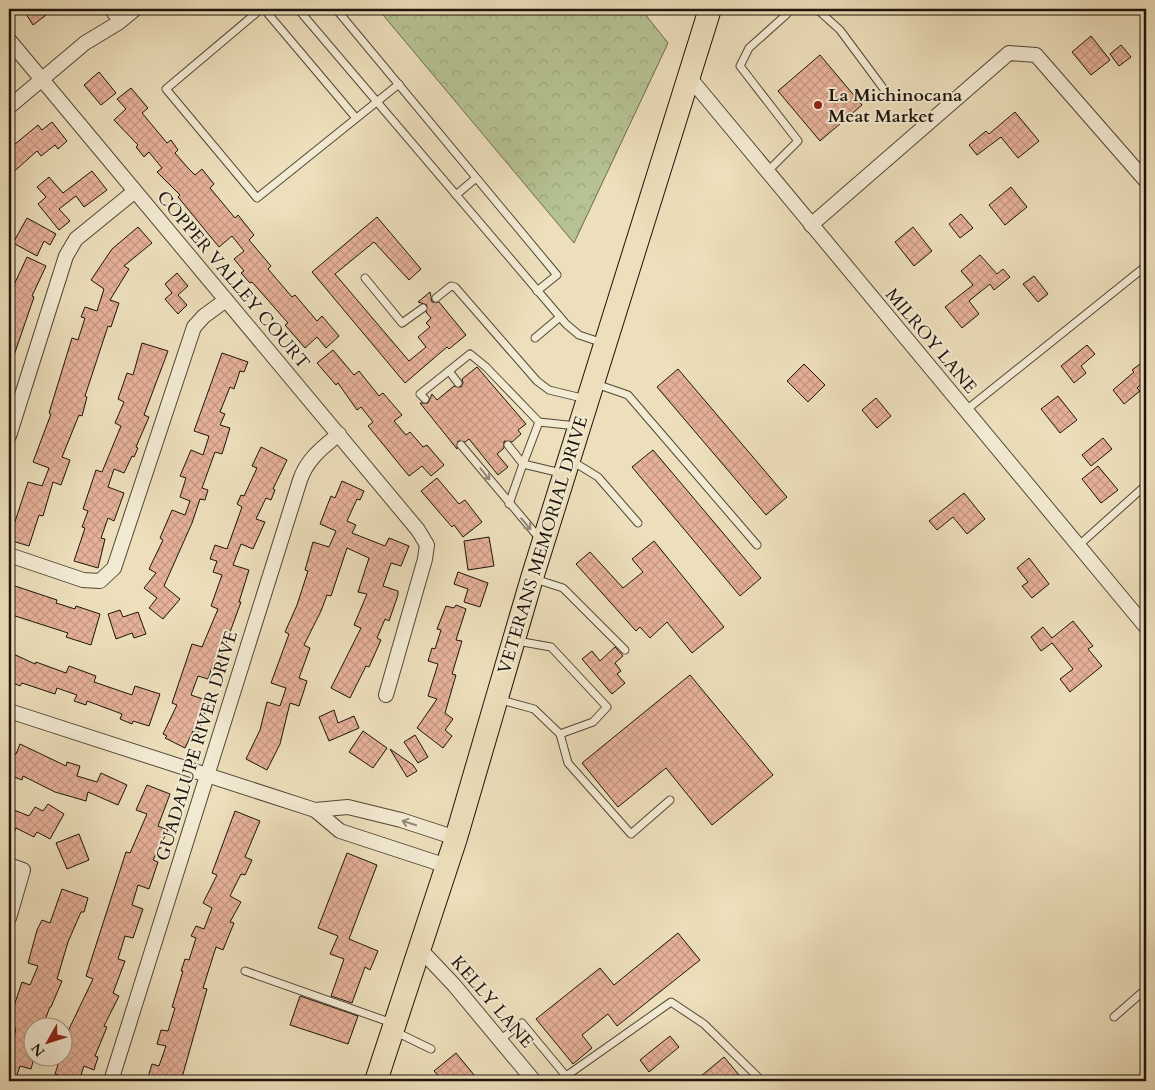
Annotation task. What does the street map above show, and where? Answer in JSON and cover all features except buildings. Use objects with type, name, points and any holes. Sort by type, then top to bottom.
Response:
[{"type":"main road","name":"VETERANS MEMORIAL DRIVE","points":[[376,1081],[456,838],[532,578],[710,9]]},
{"type":"street","points":[[9,107],[85,43],[135,9]]},
{"type":"street","name":"COPPER VALLEY COURT","points":[[9,40],[339,434],[418,530],[427,545],[426,559],[386,696]]},
{"type":"street","points":[[811,225],[1009,53],[1036,55],[1146,181]]},
{"type":"street","name":"MILROY LANE","points":[[689,77],[965,411],[1146,626]]},
{"type":"street","points":[[9,436],[66,256],[76,239],[135,191]]},
{"type":"street","points":[[9,555],[83,580],[100,581],[114,568],[191,335],[204,316],[226,300]]},
{"type":"street","name":"GUADALUPE RIVER DRIVE","points":[[112,1081],[302,474],[315,453],[339,434]]},
{"type":"street","points":[[9,711],[315,810],[340,831],[447,866]]},
{"type":"street","points":[[315,810],[348,806],[401,820],[456,838]]},
{"type":"street","points":[[9,865],[23,870],[9,918]]},
{"type":"street","name":"KELLY LANE","points":[[420,949],[454,985],[534,1081]]},
{"type":"lane","points":[[107,9],[118,22]]},
{"type":"lane","points":[[356,118],[262,9],[166,88],[256,198],[356,118],[376,102],[398,84]]},
{"type":"lane","points":[[298,9],[560,318],[580,335],[606,344]]},
{"type":"lane","points":[[336,9],[557,275],[537,291]]},
{"type":"lane","points":[[767,172],[798,141],[740,66],[748,48],[787,14],[787,9]]},
{"type":"lane","points":[[807,9],[819,11],[840,30],[889,96]]},
{"type":"lane","points":[[456,196],[476,178]]},
{"type":"lane","points":[[965,411],[1146,266]]},
{"type":"lane","points":[[365,278],[402,323],[424,308]]},
{"type":"lane","points":[[436,298],[451,286],[455,287],[537,381],[550,390],[628,394],[757,545]]},
{"type":"lane","points":[[535,338],[560,318]]},
{"type":"lane","points":[[422,397],[470,354],[486,367],[539,422],[580,427]]},
{"type":"lane","points":[[449,371],[458,383]]},
{"type":"lane","points":[[509,504],[539,422]]},
{"type":"lane","points":[[461,445],[543,543]]},
{"type":"lane","points":[[508,445],[523,464],[567,467],[598,476],[638,523]]},
{"type":"lane","points":[[1078,546],[1146,485]]},
{"type":"lane","points":[[532,578],[563,588],[625,650]]},
{"type":"lane","points":[[514,640],[552,647],[607,707],[593,722],[560,734]]},
{"type":"lane","points":[[496,699],[534,709],[560,734],[568,763],[631,834],[670,800]]},
{"type":"lane","points":[[245,971],[394,1027],[431,1049]]},
{"type":"lane","points":[[1114,1017],[1146,989]]},
{"type":"lane","points":[[558,1081],[671,1002],[704,1024],[762,1081]]},
{"type":"lane","points":[[500,1040],[522,1023],[566,1076]]},
{"type":"green space","points":[[378,9],[641,9],[668,43],[574,243]]},
{"type":"place","name":"La Michinocana Meat Market","points":[[818,105]]}]
